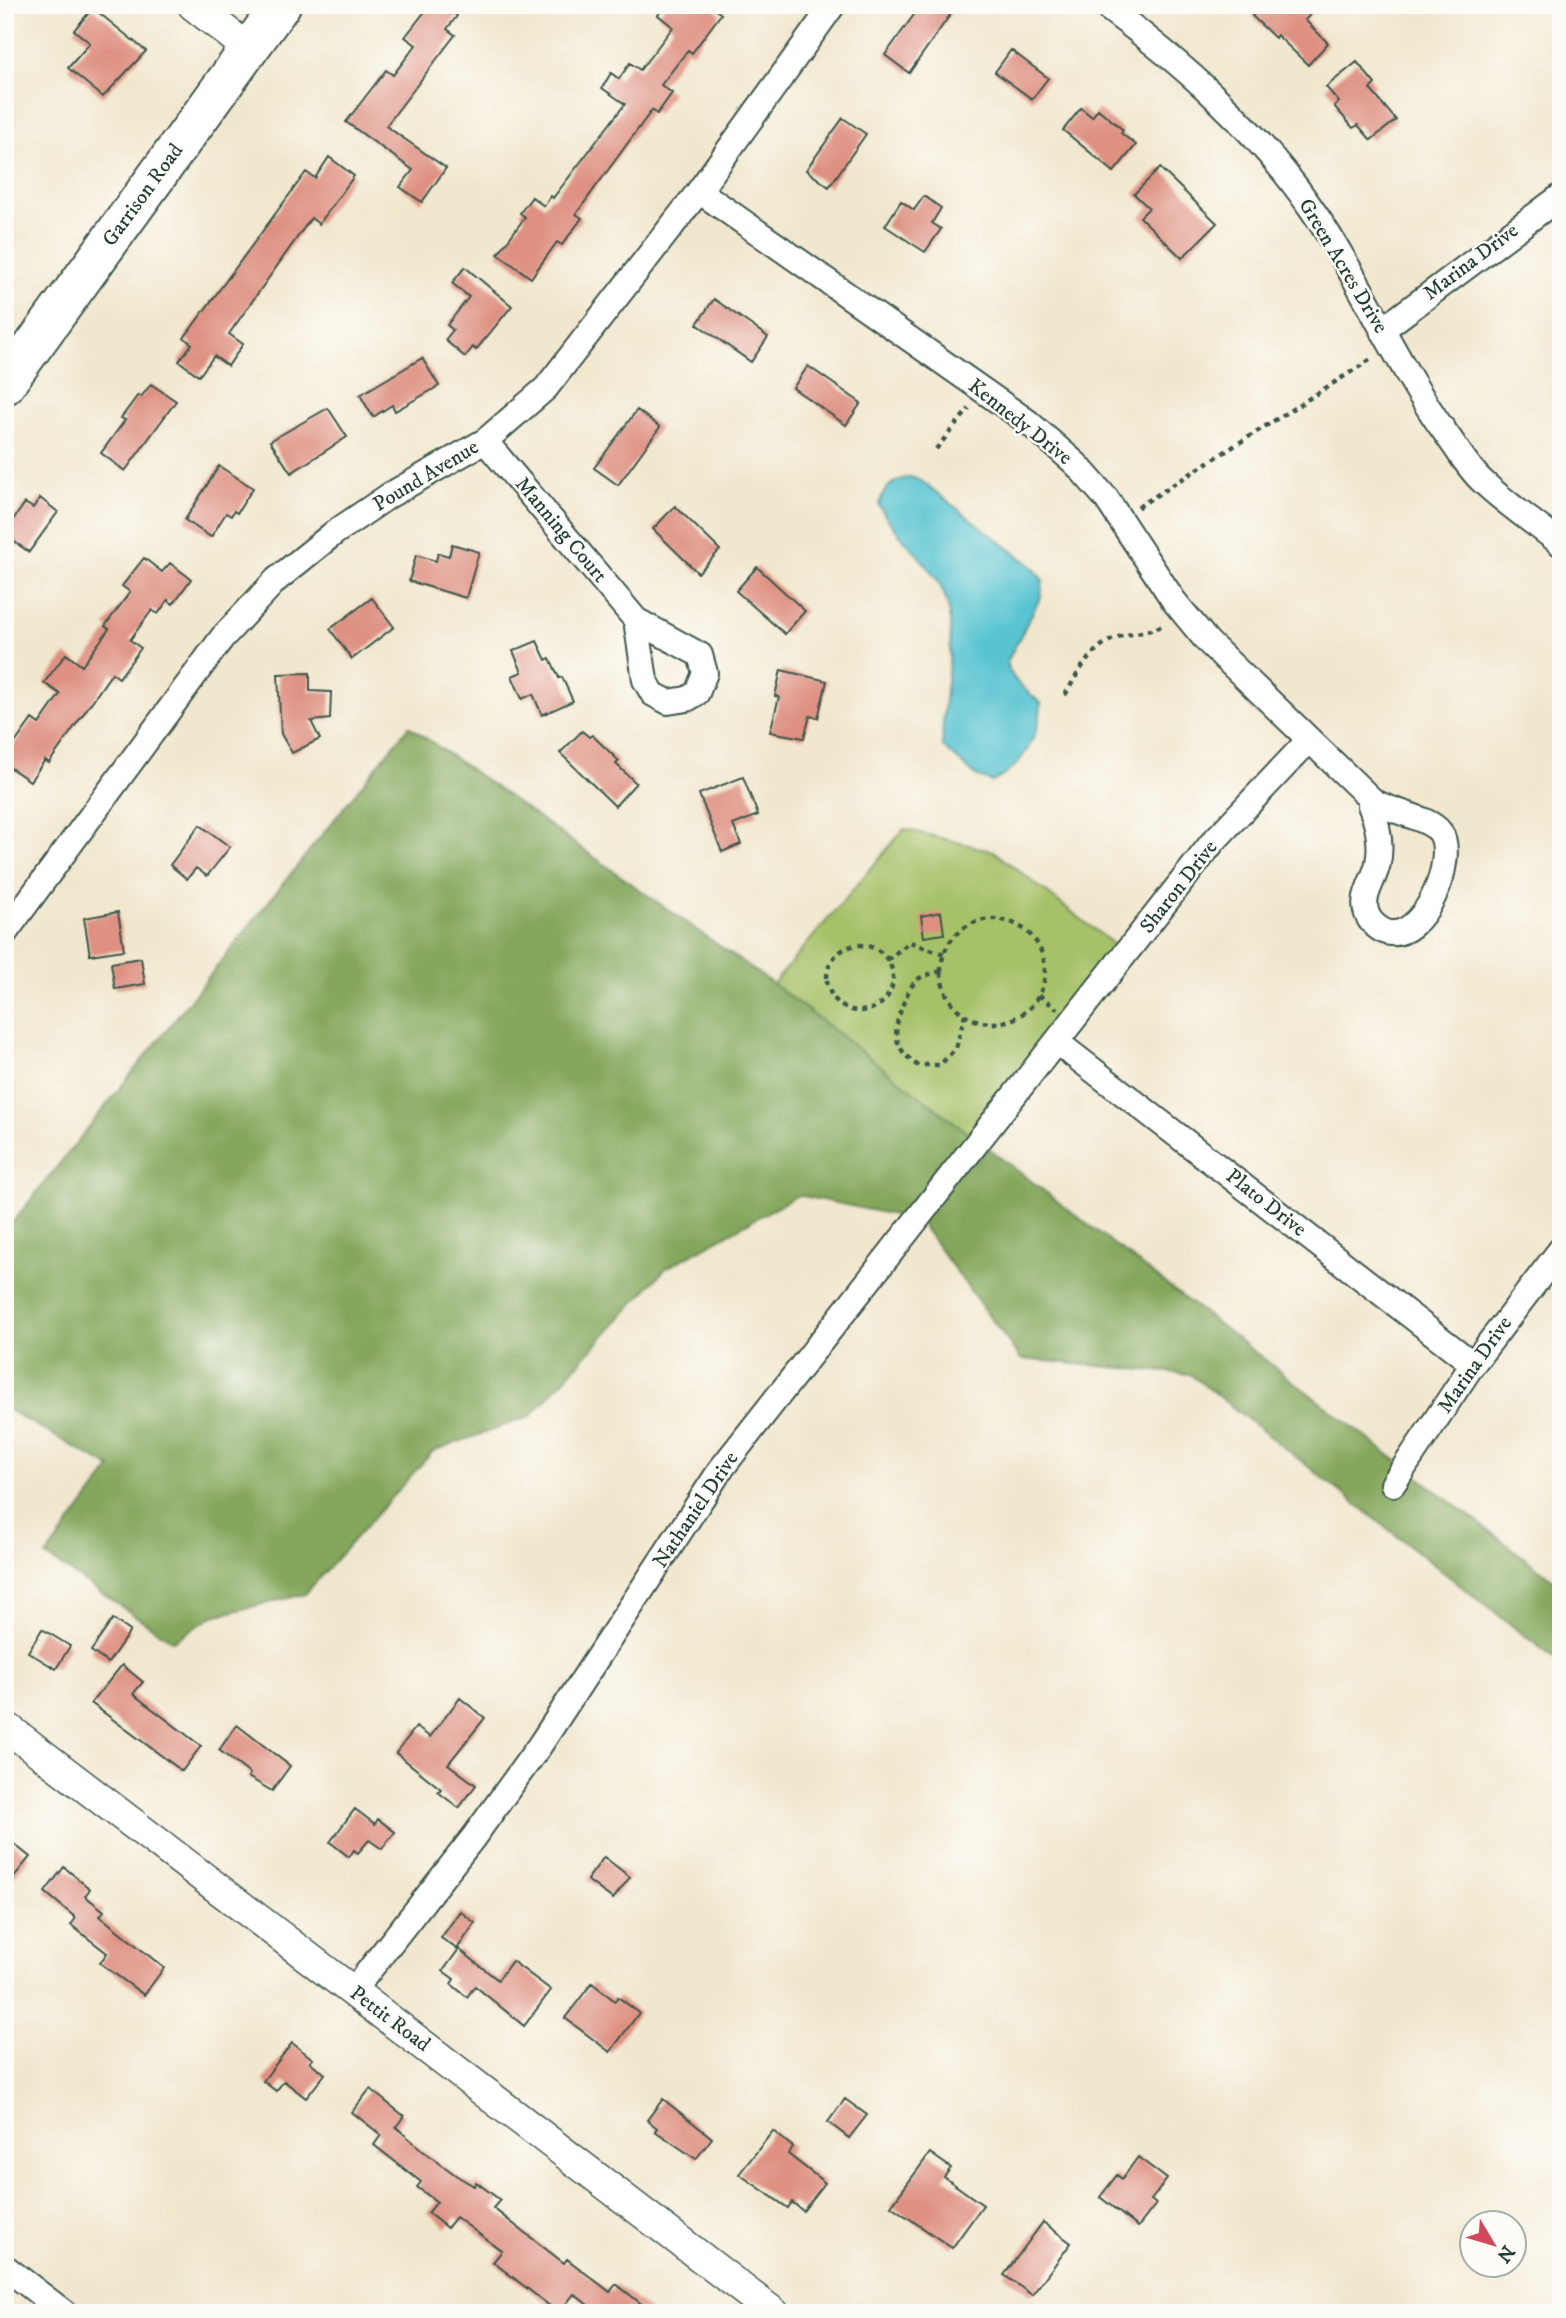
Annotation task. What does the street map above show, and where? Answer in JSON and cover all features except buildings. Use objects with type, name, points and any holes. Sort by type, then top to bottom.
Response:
[{"type":"main road","name":"Garrison Road","points":[[5,385],[281,5]]},
{"type":"street","points":[[193,5],[249,49]]},
{"type":"street","name":"Pound Avenue","points":[[5,933],[222,638],[276,580],[345,525],[485,441],[546,388],[699,191],[833,5]]},
{"type":"street","name":"Green Acres Drive","points":[[1104,5],[1146,36],[1217,99],[1278,163],[1312,210],[1430,411],[1482,481],[1561,544]]},
{"type":"street","name":"Kennedy Drive","points":[[699,191],[1028,422],[1076,464],[1119,518],[1184,613],[1207,641],[1373,801],[1391,811],[1430,823],[1445,842],[1444,867],[1421,920],[1410,930],[1394,934],[1375,926],[1367,913],[1366,898],[1378,864],[1380,849],[1370,805],[1373,801]]},
{"type":"street","name":"Marina Drive","points":[[1387,338],[1561,196]]},
{"type":"street","name":"Manning Court","points":[[485,441],[636,620]]},
{"type":"street","name":"Sharon Drive","points":[[1058,1043],[1212,843],[1309,740]]},
{"type":"street","name":"Plato Drive","points":[[1058,1043],[1473,1364]]},
{"type":"street","name":"Nathaniel Drive","points":[[354,1992],[473,1838],[540,1745],[721,1469],[1058,1043]]},
{"type":"street","name":"Marina Drive","points":[[1393,1484],[1473,1364],[1561,1249]]},
{"type":"street","name":"Pettit Road","points":[[5,1726],[774,2313]]},
{"type":"street","points":[[5,2267],[65,2313]]},
{"type":"path","points":[[1119,518],[1387,338]]},
{"type":"path","points":[[936,449],[982,391]]},
{"type":"path","points":[[1065,695],[1086,661],[1104,643],[1153,631],[1184,613]]},
{"type":"path","points":[[993,919],[1022,927],[1042,950],[1045,981],[1029,1009],[998,1023],[981,1021],[965,1014],[952,1003],[944,988],[941,971],[944,954],[963,928],[977,921],[993,919]]},
{"type":"path","points":[[887,960],[910,942],[944,954]]},
{"type":"path","points":[[870,947],[887,960],[892,969],[890,990],[877,1007],[867,1011],[846,1008],[831,993],[828,972],[839,953],[848,948],[870,947]]},
{"type":"path","points":[[941,971],[915,982],[906,998],[895,1027],[899,1048],[917,1065],[940,1065],[956,1048],[965,1014]]},
{"type":"green space","points":[[409,726],[773,984],[1561,1586],[1561,1664],[1190,1374],[1021,1359],[918,1220],[798,1195],[665,1269],[531,1416],[433,1451],[305,1594],[213,1616],[173,1641],[46,1556],[111,1468],[5,1408],[5,1232]]},
{"type":"green space","points":[[904,829],[993,851],[1117,947],[972,1136],[773,984]]},
{"type":"water","points":[[911,477],[923,482],[1034,568],[1043,581],[1041,596],[1007,662],[1016,680],[1041,703],[1037,727],[1027,749],[1012,769],[992,782],[976,776],[943,747],[950,647],[948,608],[937,579],[879,505],[890,485]]}]
